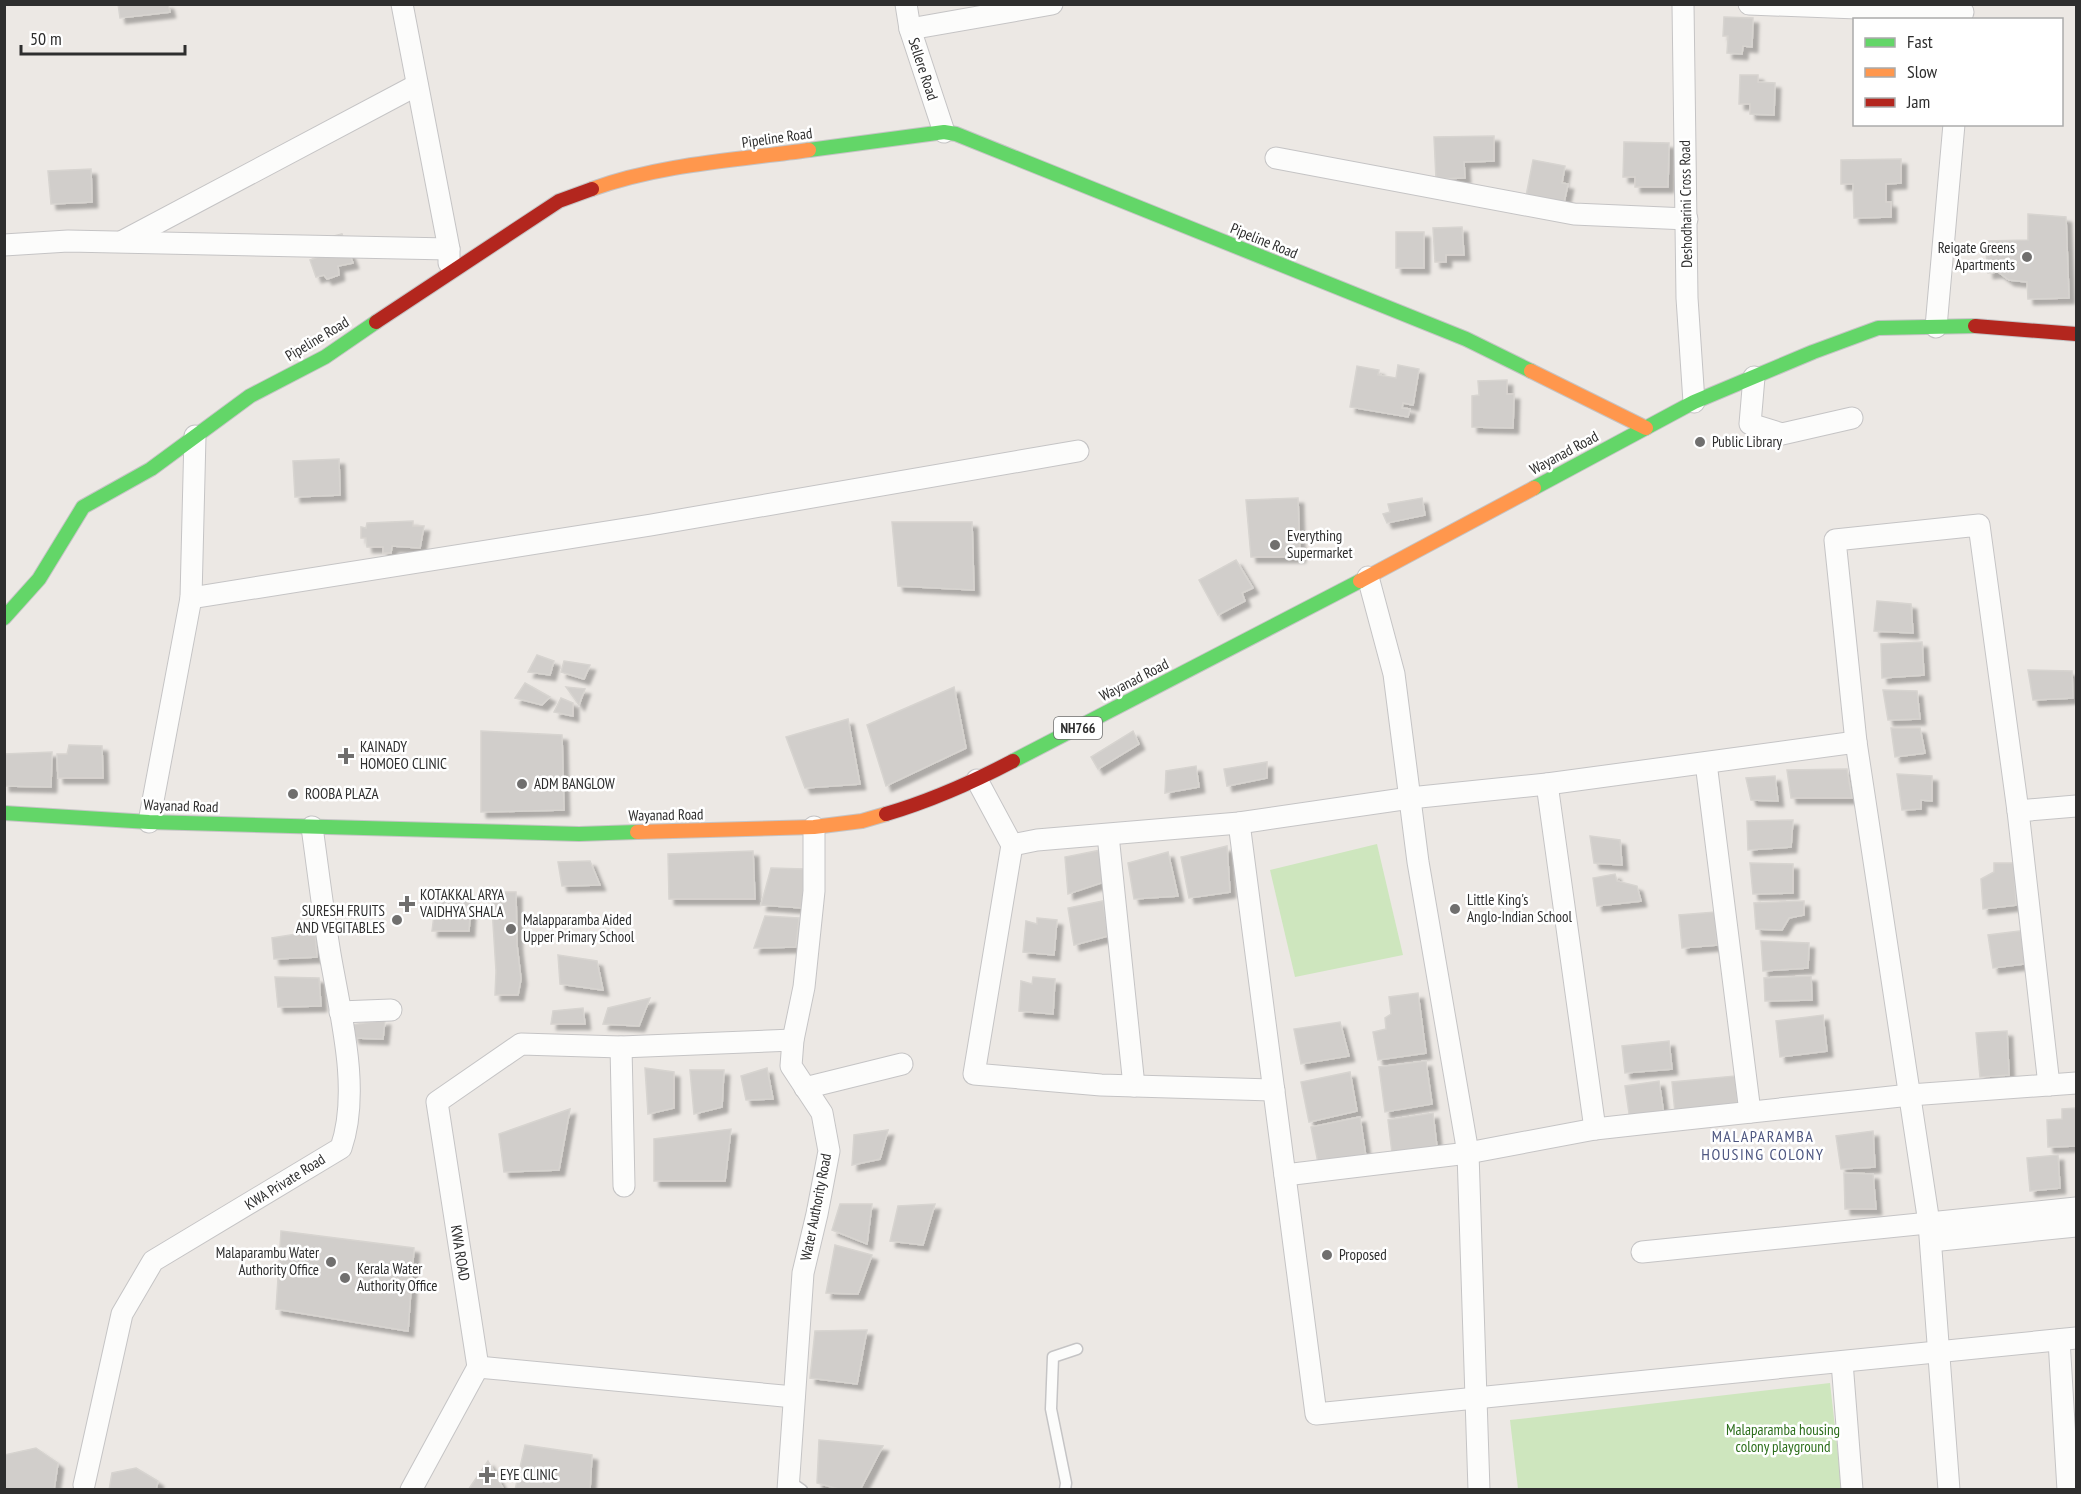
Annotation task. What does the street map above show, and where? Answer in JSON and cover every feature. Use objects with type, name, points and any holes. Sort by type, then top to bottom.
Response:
[{"type":"main road","name":"Pipeline Road","points":[[4,618],[39,579],[83,507],[151,469],[250,396],[325,357],[559,201],[615,181],[675,168],[944,132],[956,134],[1466,339],[1646,428]]},
{"type":"main road","name":"Wayanad Road","points":[[4,813],[149,822],[579,834],[814,827],[862,821],[907,808],[977,780],[1368,578],[1694,402],[1813,352],[1878,328],[1973,326],[2076,334]]},
{"type":"street","points":[[402,4],[448,249],[449,274]]},
{"type":"street","name":"Sellere Road","points":[[906,4],[910,29],[944,132]]},
{"type":"street","points":[[910,29],[1052,4]]},
{"type":"street","name":"Deshodharini Cross Road","points":[[1683,4],[1687,298],[1694,402]]},
{"type":"street","points":[[1749,4],[1963,12]]},
{"type":"street","points":[[120,243],[417,86]]},
{"type":"street","points":[[1936,327],[1953,126]]},
{"type":"street","points":[[1276,158],[1574,214],[1687,219]]},
{"type":"street","points":[[4,245],[69,241],[448,249]]},
{"type":"street","points":[[1754,377],[1750,424],[1782,434],[1852,418]]},
{"type":"street","points":[[149,822],[191,598],[195,436]]},
{"type":"street","points":[[191,598],[651,525],[1078,451]]},
{"type":"street","points":[[1949,1490],[1930,1232],[1856,742],[1835,540],[1979,525],[2018,811],[2049,1085]]},
{"type":"street","points":[[1368,578],[1394,674],[1418,862],[1468,1153],[1479,1490]]},
{"type":"street","points":[[1012,845],[1036,840],[1239,824],[1410,798],[1547,784],[1856,742]]},
{"type":"street","points":[[1706,763],[1750,1112]]},
{"type":"street","points":[[977,780],[1012,845],[974,1074],[1101,1085],[1274,1090]]},
{"type":"street","points":[[1547,784],[1595,1129]]},
{"type":"street","points":[[2018,811],[2076,806]]},
{"type":"street","points":[[1239,824],[1316,1414],[1475,1400],[2068,1339],[2071,1444],[2068,1490]]},
{"type":"street","name":"KWA Private Road","points":[[84,1485],[122,1314],[153,1262],[341,1148],[347,1130],[349,1067],[312,827]]},
{"type":"street","name":"Water Authority Road","points":[[793,1487],[794,1397],[803,1273],[829,1150],[822,1113],[790,1066],[804,987],[814,891],[814,827]]},
{"type":"street","points":[[1108,835],[1134,1086]]},
{"type":"street","points":[[340,1011],[391,1010]]},
{"type":"street","points":[[624,1186],[621,1047],[793,1040]]},
{"type":"street","name":"KWA ROAD","points":[[478,1367],[437,1102],[521,1044],[621,1047]]},
{"type":"street","points":[[805,1088],[902,1064]]},
{"type":"street","points":[[1285,1175],[1468,1153],[1595,1129],[1910,1095],[2076,1083]]},
{"type":"street","points":[[1930,1232],[2076,1208]]},
{"type":"street","points":[[1642,1252],[1930,1232],[2076,1226]]},
{"type":"street","points":[[1842,1362],[1852,1490]]},
{"type":"street","points":[[411,1490],[478,1367],[794,1397]]},
{"type":"lane","points":[[1065,1490],[1066,1483],[1051,1409],[1053,1357],[1077,1349]]},
{"type":"green space","points":[[1377,844],[1403,955],[1295,977],[1270,870]]},
{"type":"green space","name":"Malaparamba housing colony playground","points":[[1830,1383],[1842,1489],[1518,1489],[1510,1420]]},
{"type":"building","points":[[118,4],[168,4],[170,12],[120,18]]},
{"type":"building","points":[[1724,17],[1753,18],[1752,47],[1743,46],[1742,54],[1727,53],[1728,36],[1723,36]]},
{"type":"building","points":[[1740,75],[1758,75],[1758,82],[1775,83],[1774,115],[1750,114],[1750,104],[1739,104]]},
{"type":"building","points":[[1494,136],[1494,161],[1464,162],[1465,178],[1436,179],[1434,137]]},
{"type":"building","points":[[1624,142],[1669,143],[1668,187],[1635,187],[1635,177],[1623,177]]},
{"type":"building","points":[[1901,159],[1901,183],[1886,184],[1886,202],[1891,202],[1891,217],[1854,218],[1853,184],[1841,184],[1841,160]]},
{"type":"building","points":[[1533,160],[1565,166],[1562,183],[1568,184],[1564,203],[1526,196]]},
{"type":"building","points":[[91,169],[92,202],[51,204],[48,171]]},
{"type":"building","name":"Reigate Greens Apartments","points":[[2028,214],[2066,217],[2069,298],[2028,299],[2027,282],[2009,280],[1998,272],[1988,273],[1985,241],[2028,240]]},
{"type":"building","points":[[1462,227],[1464,255],[1446,255],[1446,262],[1435,262],[1433,228]]},
{"type":"building","points":[[1396,232],[1424,232],[1424,268],[1396,268]]},
{"type":"building","points":[[342,234],[353,263],[338,266],[339,275],[327,279],[324,275],[316,277],[310,260],[328,253],[322,239]]},
{"type":"building","points":[[1398,365],[1419,369],[1413,405],[1403,403],[1402,408],[1410,409],[1408,417],[1350,407],[1357,366],[1379,370],[1378,375],[1396,378]]},
{"type":"building","points":[[1507,380],[1507,394],[1514,394],[1513,428],[1472,427],[1472,396],[1479,395],[1478,381]]},
{"type":"building","points":[[339,459],[340,495],[295,497],[293,461]]},
{"type":"building","points":[[1298,498],[1300,557],[1251,557],[1246,500]]},
{"type":"building","points":[[1422,498],[1425,515],[1387,523],[1383,514],[1390,512],[1388,504]]},
{"type":"building","points":[[413,521],[413,526],[424,526],[420,548],[392,546],[391,553],[383,553],[383,547],[367,547],[366,538],[361,538],[361,527],[366,528],[367,523]]},
{"type":"building","points":[[892,522],[972,522],[974,590],[898,586]]},
{"type":"building","points":[[1236,560],[1253,588],[1242,593],[1245,601],[1218,615],[1199,580]]},
{"type":"building","points":[[1877,601],[1911,604],[1913,633],[1874,631]]},
{"type":"building","points":[[1922,642],[1924,675],[1882,678],[1881,644]]},
{"type":"building","points":[[537,655],[554,661],[550,675],[528,672]]},
{"type":"building","points":[[564,661],[590,665],[584,679],[561,672]]},
{"type":"building","points":[[2028,670],[2072,671],[2073,698],[2033,700]]},
{"type":"building","points":[[525,683],[550,697],[542,705],[515,698]]},
{"type":"building","points":[[566,687],[585,689],[579,705]]},
{"type":"building","points":[[954,687],[966,748],[886,786],[867,725]]},
{"type":"building","points":[[1883,690],[1917,691],[1920,719],[1888,720]]},
{"type":"building","points":[[561,698],[573,703],[573,716],[554,712]]},
{"type":"building","points":[[848,719],[860,784],[805,788],[786,737]]},
{"type":"building","points":[[1891,728],[1920,728],[1925,753],[1895,757]]},
{"type":"building","name":"ADM BANGLOW","points":[[481,731],[562,735],[564,810],[481,812]]},
{"type":"building","points":[[1133,731],[1139,744],[1098,769],[1091,757]]},
{"type":"building","points":[[69,745],[102,746],[103,778],[58,778],[57,754],[67,754]]},
{"type":"building","points":[[52,752],[51,787],[4,786],[4,754]]},
{"type":"building","points":[[1267,762],[1267,778],[1227,786],[1224,769]]},
{"type":"building","points":[[1196,766],[1199,787],[1165,793],[1166,771]]},
{"type":"building","points":[[1847,769],[1852,798],[1791,798],[1787,770]]},
{"type":"building","points":[[1897,774],[1932,776],[1932,801],[1921,800],[1921,809],[1902,810]]},
{"type":"building","points":[[1775,776],[1778,801],[1751,800],[1746,778]]},
{"type":"building","points":[[1793,820],[1791,847],[1748,850],[1747,821]]},
{"type":"building","points":[[1590,836],[1620,840],[1622,865],[1594,863]]},
{"type":"building","points":[[1227,846],[1230,892],[1189,898],[1181,857]]},
{"type":"building","points":[[1101,850],[1104,882],[1068,894],[1065,857]]},
{"type":"building","points":[[753,851],[755,899],[669,899],[668,854]]},
{"type":"building","points":[[1168,852],[1178,896],[1134,899],[1128,863]]},
{"type":"building","points":[[590,861],[600,885],[562,886],[558,862]]},
{"type":"building","points":[[1750,863],[1793,864],[1793,893],[1753,894]]},
{"type":"building","points":[[1994,863],[2014,863],[2016,905],[1983,909],[1981,879],[1994,872]]},
{"type":"building","points":[[771,868],[805,869],[802,908],[761,905]]},
{"type":"building","points":[[1615,874],[1617,881],[1637,886],[1641,901],[1597,906],[1593,878]]},
{"type":"building","points":[[491,892],[516,892],[517,945],[521,979],[518,995],[495,995],[496,971]]},
{"type":"building","points":[[436,899],[471,900],[469,931],[432,931]]},
{"type":"building","points":[[1103,901],[1108,936],[1074,945],[1068,908]]},
{"type":"building","points":[[1804,901],[1804,915],[1789,918],[1782,930],[1756,929],[1754,903]]},
{"type":"building","points":[[1715,912],[1717,945],[1682,948],[1679,915]]},
{"type":"building","points":[[765,916],[799,918],[796,947],[754,948]]},
{"type":"building","points":[[1037,918],[1057,920],[1054,955],[1023,952],[1026,921],[1037,924]]},
{"type":"building","points":[[2027,930],[2031,963],[1993,968],[1988,935]]},
{"type":"building","points":[[315,931],[317,957],[274,959],[272,938]]},
{"type":"building","points":[[1761,941],[1809,943],[1808,968],[1763,971]]},
{"type":"building","points":[[558,955],[597,961],[603,990],[560,984]]},
{"type":"building","points":[[1811,976],[1812,1000],[1765,1001],[1764,978]]},
{"type":"building","points":[[275,977],[319,978],[321,1006],[278,1007]]},
{"type":"building","points":[[1033,977],[1055,979],[1053,1014],[1019,1011],[1021,981],[1032,984]]},
{"type":"building","points":[[1418,993],[1426,1053],[1378,1060],[1373,1032],[1386,1029],[1385,1018],[1391,1014],[1389,997]]},
{"type":"building","points":[[650,998],[639,1026],[603,1024],[608,1008]]},
{"type":"building","points":[[583,1008],[585,1024],[551,1024],[553,1011]]},
{"type":"building","points":[[1823,1015],[1827,1051],[1780,1057],[1776,1021]]},
{"type":"building","points":[[385,1020],[383,1039],[354,1038],[351,1025]]},
{"type":"building","points":[[1340,1022],[1349,1056],[1301,1064],[1294,1029]]},
{"type":"building","points":[[2007,1031],[2009,1075],[1980,1077],[1976,1033]]},
{"type":"building","points":[[1669,1041],[1672,1069],[1625,1073],[1622,1046]]},
{"type":"building","points":[[1426,1061],[1432,1104],[1385,1112],[1379,1067]]},
{"type":"building","points":[[645,1068],[674,1072],[674,1108],[648,1114]]},
{"type":"building","points":[[767,1068],[773,1099],[746,1100],[741,1076]]},
{"type":"building","points":[[690,1070],[724,1070],[722,1107],[694,1114]]},
{"type":"building","points":[[1350,1072],[1357,1111],[1309,1122],[1301,1082]]},
{"type":"building","points":[[1735,1076],[1738,1107],[1675,1113],[1672,1082]]},
{"type":"building","points":[[1659,1081],[1664,1115],[1630,1120],[1625,1086]]},
{"type":"building","points":[[2076,1108],[2076,1146],[2048,1147],[2047,1120],[2062,1119],[2062,1109]]},
{"type":"building","points":[[570,1109],[559,1170],[504,1172],[499,1134]]},
{"type":"building","points":[[1433,1113],[1437,1147],[1392,1153],[1388,1120]]},
{"type":"building","points":[[1360,1117],[1366,1157],[1318,1163],[1311,1127]]},
{"type":"building","points":[[731,1129],[725,1181],[654,1181],[654,1139]]},
{"type":"building","points":[[888,1130],[880,1159],[852,1165],[854,1135]]},
{"type":"building","points":[[1873,1131],[1875,1167],[1841,1169],[1836,1136]]},
{"type":"building","points":[[2058,1155],[2060,1188],[2030,1191],[2027,1158]]},
{"type":"building","points":[[1844,1173],[1873,1174],[1876,1209],[1845,1209]]},
{"type":"building","points":[[840,1204],[872,1204],[867,1244],[832,1230]]},
{"type":"building","points":[[935,1204],[923,1245],[890,1241],[898,1206]]},
{"type":"building","name":"Kerala Water Authority Office","points":[[281,1231],[414,1248],[408,1331],[276,1309]]},
{"type":"building","points":[[835,1245],[872,1255],[858,1294],[826,1293]]},
{"type":"building","points":[[867,1330],[857,1384],[810,1378],[815,1331]]},
{"type":"building","points":[[819,1440],[883,1446],[860,1490],[842,1490],[817,1483]]},
{"type":"building","points":[[525,1445],[592,1455],[590,1490],[515,1490]]},
{"type":"building","points":[[36,1448],[58,1463],[54,1490],[4,1490],[4,1455]]},
{"type":"building","name":"EYE CLINIC","points":[[488,1461],[504,1490],[468,1490]]},
{"type":"building","points":[[136,1468],[158,1481],[156,1490],[109,1490],[112,1473]]},
{"type":"traffic: fast","points":[[809,150],[944,132],[956,134],[1466,339],[1531,371]]},
{"type":"traffic: fast","points":[[4,618],[39,579],[83,507],[151,469],[250,396],[325,357],[376,322]]},
{"type":"traffic: fast","points":[[1534,488],[1694,402],[1813,352],[1878,328],[1975,326]]},
{"type":"traffic: fast","points":[[1013,761],[1360,581]]},
{"type":"traffic: fast","points":[[4,813],[149,822],[579,834],[637,832]]},
{"type":"traffic: slow","points":[[592,189],[672,168],[809,150]]},
{"type":"traffic: slow","points":[[1531,371],[1646,428]]},
{"type":"traffic: slow","points":[[1360,581],[1534,488]]},
{"type":"traffic: slow","points":[[637,832],[814,827],[862,821],[886,814]]},
{"type":"traffic: jam","points":[[376,322],[559,201],[592,189]]},
{"type":"traffic: jam","points":[[1975,326],[2076,334]]},
{"type":"traffic: jam","points":[[886,814],[951,790],[1013,761]]},
{"type":"place","name":"Reigate Greens Apartments","points":[[2027,257]]},
{"type":"place","name":"Public Library","points":[[1700,442]]},
{"type":"place","name":"Everything Supermarket","points":[[1275,545]]},
{"type":"place","name":"KAINADY HOMOEO CLINIC","points":[[346,756]]},
{"type":"place","name":"ADM BANGLOW","points":[[522,784]]},
{"type":"place","name":"ROOBA PLAZA","points":[[293,794]]},
{"type":"place","name":"KOTAKKAL ARYA VAIDHYA SHALA","points":[[407,904]]},
{"type":"place","name":"Little King's Anglo-Indian School","points":[[1455,909]]},
{"type":"place","name":"SURESH FRUITS AND VEGITABLES","points":[[397,920]]},
{"type":"place","name":"Malapparamba Aided Upper Primary School","points":[[511,929]]},
{"type":"place","name":"Proposed","points":[[1327,1255]]},
{"type":"place","name":"Malaparambu Water Authority Office","points":[[331,1262]]},
{"type":"place","name":"Kerala Water Authority Office","points":[[345,1278]]},
{"type":"place","name":"EYE CLINIC","points":[[487,1475]]},
{"type":"district","name":"MALAPARAMBA HOUSING COLONY","points":[[1763,1145]]}]
